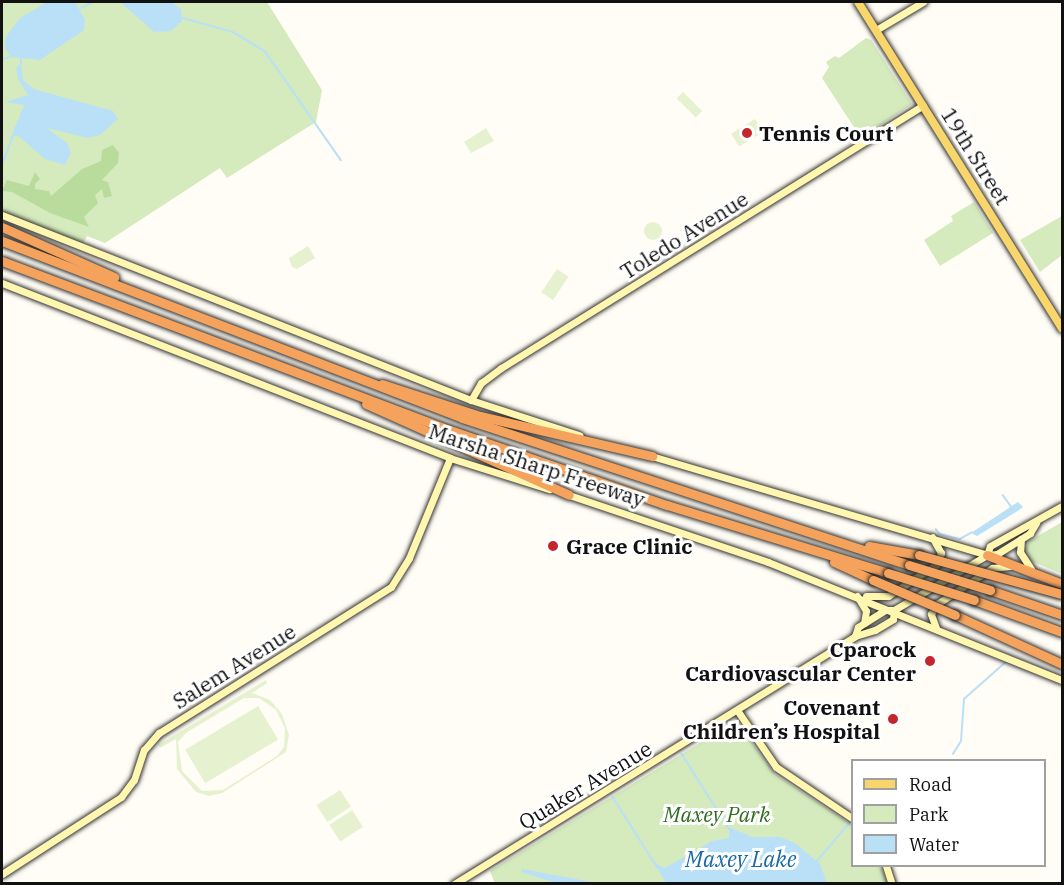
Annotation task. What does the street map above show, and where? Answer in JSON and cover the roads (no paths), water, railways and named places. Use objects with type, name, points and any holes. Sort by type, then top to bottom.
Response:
[{"type":"highway","points":[[2,226],[114,277],[127,288]]},
{"type":"highway","name":"Marsha Sharp Freeway","points":[[2,241],[462,418],[840,540],[1062,615]]},
{"type":"highway","name":"Marsha Sharp Freeway","points":[[2,261],[298,373],[579,475],[974,600],[1062,632]]},
{"type":"highway","points":[[298,373],[569,495]]},
{"type":"highway","points":[[364,381],[395,386],[480,416],[545,433],[652,456]]},
{"type":"highway","points":[[840,540],[919,555],[1062,594]]},
{"type":"highway","points":[[799,546],[1062,664]]},
{"type":"highway","points":[[987,555],[1031,569],[1062,584]]},
{"type":"main road","name":"19th Street","points":[[858,2],[1062,329]]},
{"type":"main road","points":[[876,30],[923,2]]},
{"type":"main road","name":"Toledo Avenue","points":[[471,400],[481,383],[501,368],[923,105]]},
{"type":"main road","name":"Marsha Sharp Freeway","points":[[2,215],[471,400],[987,555]]},
{"type":"main road","name":"Marsha Sharp Freeway","points":[[2,283],[450,458],[503,477],[569,495],[857,596],[1062,680]]},
{"type":"main road","name":"Salem Avenue","points":[[2,874],[121,798],[134,780],[144,750],[159,733],[391,587],[409,558],[450,458]]},
{"type":"main road","name":"Quaker Avenue","points":[[987,555],[990,546],[1025,524],[1035,523],[1062,506]]},
{"type":"main road","name":"Quaker Avenue","points":[[454,884],[855,636],[864,624],[885,610],[894,610],[987,555],[997,554],[1030,534],[1035,523]]},
{"type":"main road","points":[[857,596],[888,597],[937,564],[941,553],[932,537]]},
{"type":"main road","points":[[1021,539],[1020,552],[1031,569]]},
{"type":"main road","points":[[936,627],[931,614],[937,604],[992,568],[1003,566],[1031,569]]},
{"type":"main road","points":[[857,596],[866,611],[864,624]]},
{"type":"main road","name":"Quaker Avenue","points":[[855,636],[865,636],[893,619],[894,610]]},
{"type":"main road","points":[[737,710],[776,768],[851,817]]},
{"type":"main road","points":[[886,867],[892,884]]},
{"type":"water","points":[[47,2],[75,2],[85,19],[84,30],[40,60],[11,57],[5,48],[5,38],[20,18]]},
{"type":"water","points":[[120,2],[171,2],[181,9],[182,21],[171,31],[154,32]]},
{"type":"water","points":[[21,64],[23,80],[34,89],[113,111],[118,119],[100,135],[88,138],[47,128],[67,143],[71,153],[65,165],[45,159],[17,135],[10,139],[24,105],[5,102],[28,95],[18,79],[16,67]]},
{"type":"water","points":[[1018,502],[1023,507],[1016,512],[977,536],[971,533]]},
{"type":"water","name":"Maxey Lake","points":[[729,827],[752,837],[780,837],[795,843],[820,864],[827,883],[666,883],[654,863],[665,868],[712,841],[729,838]]},
{"type":"water","points":[[522,869],[596,883],[556,883],[521,872]]},
{"type":"waterway","points":[[81,8],[94,2]]},
{"type":"waterway","points":[[183,18],[233,32],[265,51],[341,160]]},
{"type":"waterway","points":[[2,59],[11,57]]},
{"type":"waterway","points":[[21,59],[21,64]]},
{"type":"waterway","points":[[2,165],[12,139]]},
{"type":"waterway","points":[[1003,495],[1011,506]]},
{"type":"waterway","points":[[936,529],[940,534],[960,539],[971,533]]},
{"type":"waterway","points":[[953,754],[961,741],[964,699],[1006,662]]},
{"type":"waterway","points":[[682,754],[730,830]]},
{"type":"waterway","points":[[613,797],[657,867]]},
{"type":"waterway","points":[[817,861],[851,821]]},
{"type":"place","name":"Tennis Court","points":[[747,133]]},
{"type":"place","name":"Grace Clinic","points":[[553,546]]},
{"type":"place","name":"Cparock Cardiovascular Center","points":[[930,661]]},
{"type":"place","name":"Covenant Children’s Hospital","points":[[893,719]]},
{"type":"park label","name":"Maxey Park","points":[[717,814]]}]
